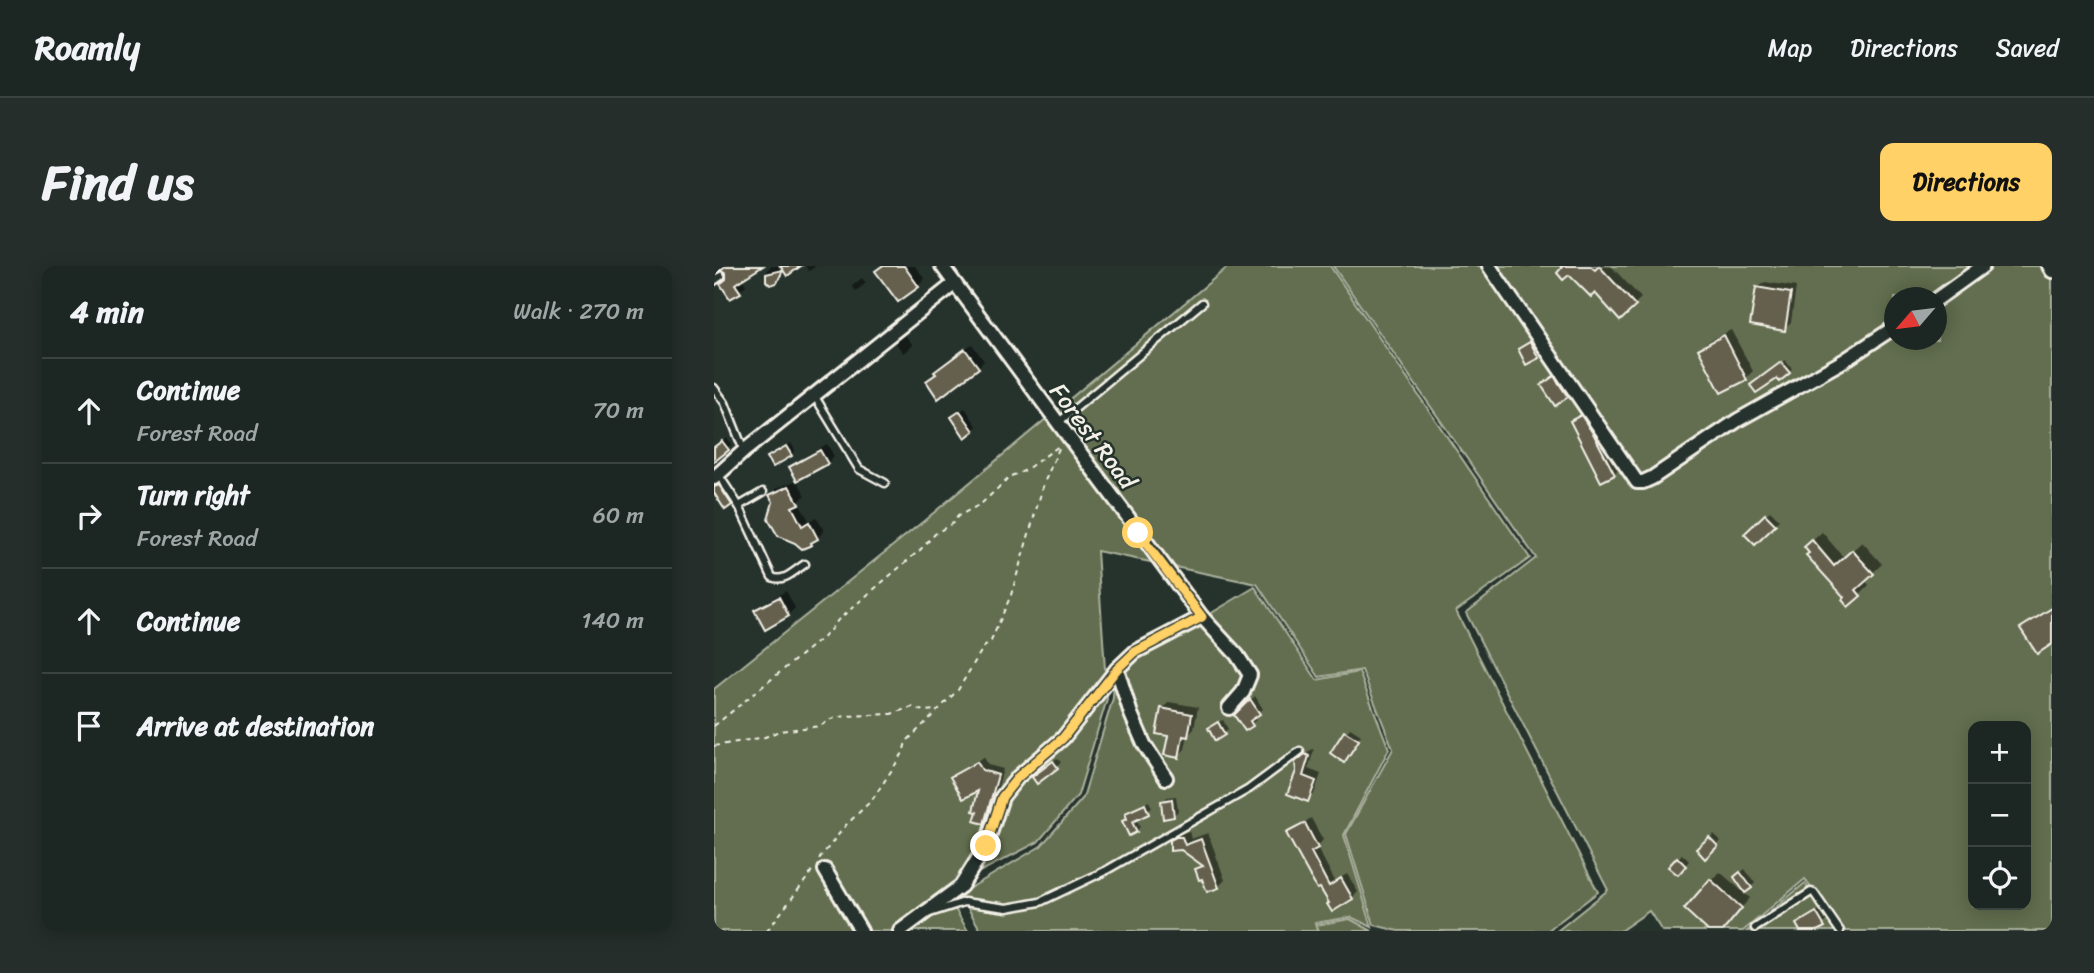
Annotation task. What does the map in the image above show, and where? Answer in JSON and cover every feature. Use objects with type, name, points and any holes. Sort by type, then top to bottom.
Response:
[{"type":"street","name":"Forest Road","points":[[942,266],[1202,617],[1237,655],[1250,675],[1243,692],[1229,708]]},
{"type":"street","points":[[1489,266],[1637,482],[1652,478],[1738,420],[1845,360],[1884,334]]},
{"type":"street","points":[[1947,292],[1983,266]]},
{"type":"street","points":[[2049,266],[2052,271]]},
{"type":"street","points":[[716,476],[954,284]]},
{"type":"street","points":[[900,931],[961,886],[986,846],[1002,797],[1018,777],[1063,738],[1117,669],[1135,652],[1202,617]]},
{"type":"street","points":[[1117,669],[1144,744],[1166,778]]},
{"type":"street","points":[[825,870],[861,931]]},
{"type":"lane","points":[[714,281],[722,276]]},
{"type":"lane","points":[[1058,424],[1202,303]]},
{"type":"lane","points":[[714,388],[724,403],[744,451]]},
{"type":"lane","points":[[814,395],[859,469],[885,483]]},
{"type":"lane","points":[[716,476],[739,506],[772,577],[776,580],[784,578],[805,564]]},
{"type":"lane","points":[[739,506],[763,492]]},
{"type":"lane","points":[[925,915],[964,902],[1007,908],[1040,902],[1105,871],[1249,789],[1300,751]]},
{"type":"lane","points":[[1755,928],[1811,892],[1840,931]]},
{"type":"path","points":[[714,726],[827,634],[838,620],[936,533],[953,523],[958,516],[981,504],[1011,476],[1024,471],[1060,446],[1044,483],[1011,595],[991,641],[982,648],[958,690],[906,743],[903,753],[872,800],[846,825],[767,931]]},
{"type":"path","points":[[714,746],[765,737],[779,731],[820,726],[831,719],[846,716],[891,714],[912,707],[923,711],[938,709]]},
{"type":"green space","points":[[1229,266],[1330,266],[1530,558],[1456,611],[1598,892],[1547,931],[1398,931],[1374,925],[1346,834],[1393,749],[1362,670],[1319,677],[1257,584],[1097,551],[1107,699],[1078,795],[1038,842],[944,890],[968,931],[714,931],[714,689],[925,520]]},
{"type":"green space","points":[[1333,266],[2052,266],[2052,931],[1839,931],[1805,879],[1743,931],[1662,931],[1649,911],[1620,931],[1557,931],[1608,890],[1466,613],[1536,558]]},
{"type":"green space","points":[[1255,587],[1317,680],[1359,672],[1389,749],[1344,835],[1372,927],[1351,917],[1315,923],[1317,931],[981,931],[960,894],[1041,846],[1083,798],[1113,698],[1114,680],[1138,657]]},
{"type":"green space","points":[[1805,883],[1836,931],[1747,931]]},
{"type":"green space","points":[[1350,919],[1372,931],[1319,931],[1316,925]]},
{"type":"building","points":[[726,266],[763,266],[735,284],[741,293],[730,299],[720,284],[726,279],[726,273],[721,270],[714,274]]},
{"type":"building","points":[[780,266],[801,266],[787,276]]},
{"type":"building","points":[[882,266],[904,266],[919,287],[898,302],[875,271]]},
{"type":"building","points":[[1560,266],[1590,266],[1595,270],[1599,266],[1636,306],[1620,321],[1595,293],[1591,297],[1569,275],[1563,280],[1557,273],[1562,267]]},
{"type":"building","points":[[783,270],[777,283],[770,285],[766,281],[766,274]]},
{"type":"building","points":[[1756,287],[1791,293],[1785,331],[1750,325]]},
{"type":"building","points":[[1724,335],[1747,380],[1721,393],[1698,349]]},
{"type":"building","points":[[1530,342],[1539,358],[1526,365],[1518,349]]},
{"type":"building","points":[[965,349],[979,368],[938,399],[926,381]]},
{"type":"building","points":[[1781,362],[1790,373],[1779,382],[1777,379],[1756,393],[1750,385]]},
{"type":"building","points":[[1554,376],[1568,397],[1555,406],[1541,385]]},
{"type":"building","points":[[960,411],[974,431],[965,438],[951,417]]},
{"type":"building","points":[[1581,415],[1615,475],[1601,482],[1570,421]]},
{"type":"building","points":[[722,441],[729,450],[714,462],[714,447]]},
{"type":"building","points":[[786,446],[792,456],[773,467],[767,457]]},
{"type":"building","points":[[820,450],[828,464],[797,481],[789,467]]},
{"type":"building","points":[[719,485],[732,505],[725,510],[714,493],[714,487]]},
{"type":"building","points":[[789,486],[799,504],[792,507],[802,526],[809,522],[818,539],[802,549],[778,536],[768,519],[773,502],[769,495]]},
{"type":"building","points":[[1765,514],[1776,525],[1755,545],[1744,534]]},
{"type":"building","points":[[1812,540],[1834,566],[1852,550],[1874,574],[1856,590],[1861,596],[1848,607],[1842,600],[1844,597],[1806,555],[1809,553],[1804,547]]},
{"type":"building","points":[[779,597],[789,616],[765,630],[754,610]]},
{"type":"building","points":[[2052,608],[2052,644],[2037,654],[2020,628]]},
{"type":"building","points":[[1250,699],[1260,714],[1250,721],[1253,726],[1245,731],[1234,715]]},
{"type":"building","points":[[1161,708],[1192,714],[1188,737],[1183,736],[1179,758],[1164,755],[1168,736],[1156,734]]},
{"type":"building","points":[[1218,722],[1225,735],[1215,741],[1208,728]]},
{"type":"building","points":[[1344,731],[1359,740],[1344,763],[1330,753]]},
{"type":"building","points":[[1305,754],[1309,756],[1303,776],[1316,781],[1308,802],[1287,794],[1296,771],[1295,762]]},
{"type":"building","points":[[1053,761],[1058,768],[1037,784],[1032,777]]},
{"type":"building","points":[[977,762],[982,770],[998,775],[984,824],[974,821],[977,812],[973,811],[978,791],[963,799],[950,777]]},
{"type":"building","points":[[1172,799],[1174,817],[1163,819],[1161,801]]},
{"type":"building","points":[[1145,804],[1149,814],[1132,822],[1137,832],[1129,836],[1122,821],[1127,819],[1125,813]]},
{"type":"building","points":[[1305,823],[1318,848],[1311,852],[1329,886],[1341,878],[1353,899],[1332,912],[1286,833]]},
{"type":"building","points":[[1182,837],[1185,845],[1201,839],[1219,888],[1207,892],[1195,869],[1203,866],[1181,850],[1170,851],[1170,840]]},
{"type":"building","points":[[1709,837],[1718,846],[1705,859],[1696,849]]},
{"type":"building","points":[[1677,857],[1686,866],[1678,875],[1668,867]]},
{"type":"building","points":[[1740,872],[1752,888],[1745,893],[1734,877]]},
{"type":"building","points":[[1710,879],[1742,908],[1723,931],[1708,931],[1684,909]]},
{"type":"building","points":[[1816,912],[1825,927],[1817,931],[1800,931],[1796,924]]},
{"type":"route","points":[[986,846],[1002,797],[1018,777],[1063,738],[1117,669],[1135,652],[1202,617],[1138,533]]}]
